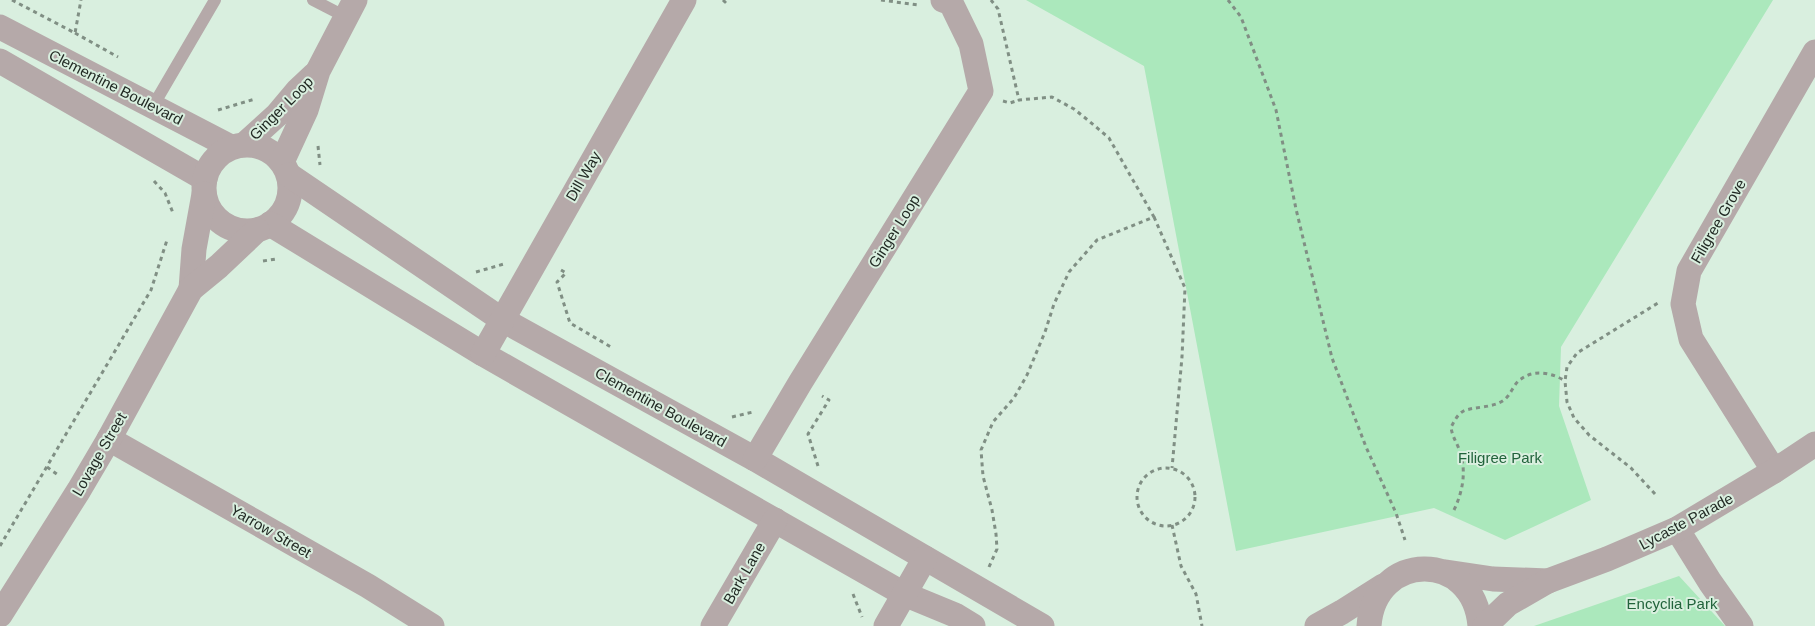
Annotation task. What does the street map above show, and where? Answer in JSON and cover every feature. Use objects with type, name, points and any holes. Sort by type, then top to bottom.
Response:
[{"type":"street","name":"Dill Way","points":[[483,354],[536,257],[684,0]]},
{"type":"street","name":"Ginger Loop","points":[[755,459],[981,91],[971,44],[951,3],[933,3]]},
{"type":"street","name":"Ginger Loop","points":[[286,169],[292,115],[298,90],[318,71],[351,9]]},
{"type":"street","name":"Clementine Boulevard","points":[[1,30],[238,146]]},
{"type":"street","name":"Filigree Grove","points":[[1774,471],[1691,339],[1683,304],[1690,271],[1815,52]]},
{"type":"street","points":[[0,61],[204,186]]},
{"type":"street","name":"Ginger Loop","points":[[238,146],[292,115]]},
{"type":"street","points":[[238,146],[259,146],[273,152],[286,169],[290,189],[288,203],[281,215],[264,227],[243,231],[229,228],[217,219],[208,208],[204,186],[210,166],[219,155],[238,146]]},
{"type":"street","name":"Clementine Boulevard","points":[[286,169],[501,319],[755,459],[1042,626]]},
{"type":"street","name":"Lovage Street","points":[[191,289],[194,249],[204,186]]},
{"type":"street","points":[[264,227],[904,594],[973,626]]},
{"type":"street","name":"Lovage Street","points":[[0,615],[109,439],[191,289],[264,227]]},
{"type":"street","name":"Yarrow Street","points":[[109,439],[368,586],[432,626]]},
{"type":"street","name":"Lycaste Parade","points":[[1485,626],[1508,604],[1548,581],[1607,559],[1677,529],[1815,444]]},
{"type":"street","name":"Bark Lane","points":[[713,626],[775,520]]},
{"type":"street","points":[[1677,529],[1710,582],[1742,626]]},
{"type":"street","points":[[886,626],[925,558]]},
{"type":"street","name":"Lycaste Parade","points":[[1387,583],[1403,573],[1422,569],[1493,579],[1548,581]]},
{"type":"street","points":[[1441,571],[1458,580],[1471,593],[1479,611],[1480,626]]},
{"type":"street","points":[[1317,626],[1387,583]]},
{"type":"street","points":[[1369,626],[1370,613],[1376,597],[1387,583]]},
{"type":"lane","points":[[153,106],[215,0]]},
{"type":"lane","points":[[313,0],[351,9]]},
{"type":"path","points":[[12,0],[124,60]]},
{"type":"path","points":[[75,33],[81,0]]},
{"type":"path","points":[[881,0],[933,3]]},
{"type":"path","points":[[991,0],[998,9],[1019,100],[1052,97],[1074,109],[1109,138],[1154,217],[1185,288],[1182,357],[1172,468]]},
{"type":"path","points":[[1228,0],[1241,16],[1276,110],[1296,209],[1332,358],[1366,447],[1396,513],[1405,540]]},
{"type":"path","points":[[216,111],[261,96],[317,131],[320,165],[326,172]]},
{"type":"path","points":[[976,586],[988,569],[996,549],[992,510],[983,476],[981,450],[993,422],[1014,398],[1027,375],[1045,332],[1054,304],[1069,272],[1097,240],[1154,217]]},
{"type":"path","points":[[0,546],[151,290],[168,238]]},
{"type":"path","points":[[468,267],[476,272],[519,259],[524,251],[566,272],[557,282],[570,323],[618,352]]},
{"type":"path","points":[[1655,494],[1631,468],[1588,435],[1574,418],[1567,402],[1565,381],[1567,367],[1577,352],[1665,299]]},
{"type":"path","points":[[1454,510],[1460,498],[1464,478],[1460,450],[1453,438],[1451,427],[1456,418],[1463,411],[1490,406],[1503,401],[1520,379],[1531,375],[1547,373],[1565,381]]},
{"type":"path","points":[[800,383],[829,400],[808,434],[819,468]]},
{"type":"path","points":[[730,418],[758,411]]},
{"type":"path","points":[[47,466],[79,490]]},
{"type":"path","points":[[1172,468],[1189,478],[1194,487],[1193,507],[1181,522],[1172,525],[1153,523],[1140,510],[1137,493],[1140,484],[1145,476],[1153,470],[1172,468]]},
{"type":"path","points":[[1172,525],[1181,566],[1196,594],[1202,626]]},
{"type":"green space","name":"Filigree Park","points":[[1026,0],[1773,0],[1561,347],[1559,406],[1591,500],[1505,540],[1434,508],[1236,551],[1144,66]]},
{"type":"green space","name":"Encyclia Park","points":[[1679,576],[1725,626],[1534,626]]}]
